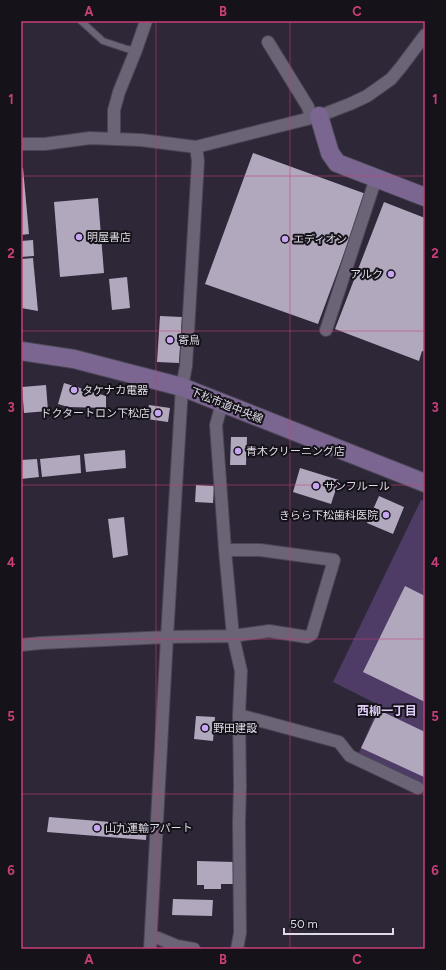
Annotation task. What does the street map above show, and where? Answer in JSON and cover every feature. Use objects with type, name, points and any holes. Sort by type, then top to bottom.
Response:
[{"type":"street","points":[[114,139],[114,110],[146,21]]},
{"type":"street","points":[[21,144],[44,144],[90,138],[141,140],[196,146],[315,116],[350,104],[367,96],[391,79],[425,35]]},
{"type":"street","points":[[268,42],[315,116],[330,153],[337,163],[425,197]]},
{"type":"street","points":[[151,943],[182,387],[186,366],[198,161],[196,146]]},
{"type":"street","points":[[326,330],[376,178]]},
{"type":"street","name":"下松市道中央線","points":[[21,351],[74,360],[182,387],[425,483]]},
{"type":"street","points":[[222,404],[216,425],[233,636],[241,671],[239,716],[240,933],[237,949]]},
{"type":"street","points":[[21,645],[233,636],[269,631],[307,637],[312,634],[334,560],[260,550],[225,550]]},
{"type":"street","points":[[239,716],[339,742],[350,756],[418,788]]},
{"type":"street","points":[[151,943],[158,938],[177,946],[194,949]]},
{"type":"lane","points":[[81,21],[104,41],[127,49],[136,50]]},
{"type":"shaded area","points":[[421,500],[425,501],[425,789],[358,755],[379,705],[333,682]]},
{"type":"building","name":"エディオン","points":[[253,153],[366,194],[318,324],[205,284]]},
{"type":"building","points":[[23,168],[29,234],[21,235],[21,169]]},
{"type":"building","name":"明屋書店","points":[[98,198],[104,273],[60,277],[54,202]]},
{"type":"building","name":"アルク","points":[[384,202],[425,218],[425,352],[422,351],[419,361],[335,329]]},
{"type":"building","points":[[33,240],[34,256],[21,257],[21,241]]},
{"type":"building","points":[[33,258],[38,311],[21,308],[21,259]]},
{"type":"building","points":[[127,277],[130,308],[112,310],[109,279]]},
{"type":"building","name":"寄鳥","points":[[160,316],[182,317],[179,363],[157,362]]},
{"type":"building","name":"タケナカ電器","points":[[64,383],[106,396],[106,408],[68,407],[58,404]]},
{"type":"building","points":[[46,385],[48,411],[24,413],[22,387]]},
{"type":"building","name":"ドクタートロン下松店","points":[[149,405],[170,408],[168,422],[147,419]]},
{"type":"building","name":"青木クリーニング店","points":[[231,437],[247,437],[246,465],[230,465]]},
{"type":"building","points":[[125,450],[126,468],[86,472],[84,454]]},
{"type":"building","points":[[80,455],[81,473],[42,477],[40,459]]},
{"type":"building","points":[[37,459],[39,477],[21,479],[21,460]]},
{"type":"building","name":"サンフルール","points":[[300,468],[339,480],[331,504],[293,492]]},
{"type":"building","points":[[196,485],[214,486],[213,503],[195,502]]},
{"type":"building","name":"きらら下松歯科医院","points":[[379,496],[404,507],[393,534],[367,523]]},
{"type":"building","points":[[124,517],[128,555],[113,558],[108,519]]},
{"type":"building","points":[[405,586],[425,596],[425,702],[363,672]]},
{"type":"building","points":[[379,710],[425,732],[424,777],[361,748]]},
{"type":"building","name":"野田建設","points":[[196,716],[215,717],[213,741],[194,739]]},
{"type":"building","name":"山九運輸アパート","points":[[49,817],[147,825],[146,840],[47,832]]},
{"type":"building","points":[[197,861],[235,862],[235,884],[221,884],[221,889],[204,889],[204,885],[197,885]]},
{"type":"building","points":[[173,899],[213,900],[212,916],[172,915]]},
{"type":"place","name":"明屋書店","points":[[79,237]]},
{"type":"place","name":"エディオン","points":[[285,239]]},
{"type":"place","name":"アルク","points":[[391,274]]},
{"type":"place","name":"寄鳥","points":[[170,340]]},
{"type":"place","name":"タケナカ電器","points":[[74,390]]},
{"type":"place","name":"ドクタートロン下松店","points":[[158,413]]},
{"type":"place","name":"青木クリーニング店","points":[[238,451]]},
{"type":"place","name":"サンフルール","points":[[316,486]]},
{"type":"place","name":"きらら下松歯科医院","points":[[386,515]]},
{"type":"place","name":"野田建設","points":[[205,728]]},
{"type":"place","name":"山九運輸アパート","points":[[97,828]]},
{"type":"district","name":"西柳一丁目","points":[[387,711]]}]
